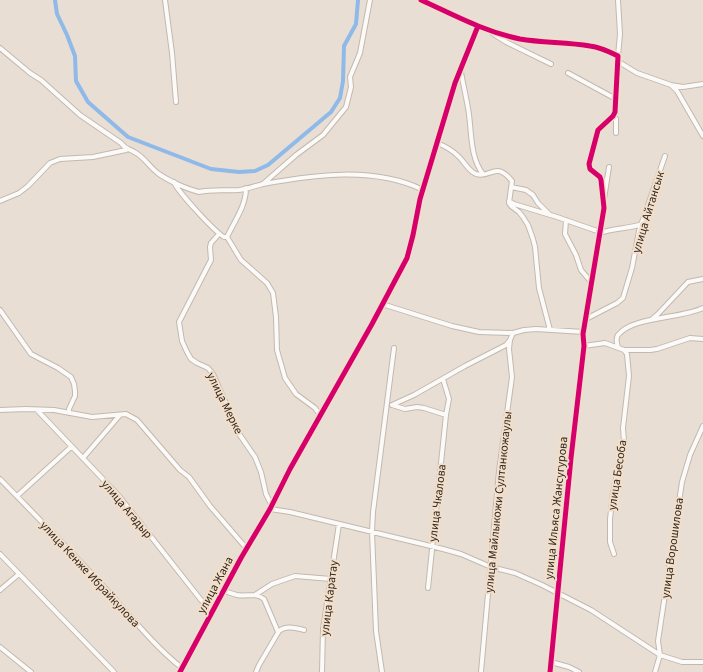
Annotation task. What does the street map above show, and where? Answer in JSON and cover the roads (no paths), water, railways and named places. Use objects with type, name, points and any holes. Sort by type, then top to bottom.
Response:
[{"type":"street","points":[[165,0],[172,53],[176,102]]},
{"type":"street","points":[[263,184],[323,135],[346,107],[352,87],[350,78],[360,53],[370,0]]},
{"type":"street","points":[[421,0],[478,26],[520,39],[590,46],[608,51],[618,56]]},
{"type":"street","points":[[616,133],[616,119],[614,114],[620,34],[618,0]]},
{"type":"street","name":"улица Жана","points":[[181,670],[409,252],[423,190],[455,83],[478,26]]},
{"type":"street","points":[[487,29],[506,42],[551,64]]},
{"type":"street","points":[[0,48],[30,73],[41,80],[80,115],[121,144],[126,150]]},
{"type":"street","points":[[619,62],[637,73],[671,85],[683,87],[703,84]]},
{"type":"street","points":[[460,70],[468,108],[475,157],[478,167],[483,174]]},
{"type":"street","points":[[568,73],[616,99]]},
{"type":"street","points":[[671,85],[677,91],[703,136]]},
{"type":"street","points":[[603,204],[600,177],[590,169],[589,164],[598,130],[614,114]]},
{"type":"street","points":[[437,143],[458,155],[475,174],[483,174],[496,170],[503,172],[512,181],[509,201],[511,206],[524,217],[533,239],[539,288],[550,330]]},
{"type":"street","points":[[0,201],[19,193],[28,186],[50,163],[60,159],[93,157],[126,150],[135,152],[146,160],[159,175],[199,192],[240,190],[263,184],[319,177],[364,175],[386,177],[423,190]]},
{"type":"street","name":"улица Айтансык","points":[[586,319],[621,301],[623,298],[632,268],[639,231],[666,156]]},
{"type":"street","points":[[603,204],[609,167]]},
{"type":"street","points":[[174,182],[181,194],[219,234],[224,237],[228,236]]},
{"type":"street","points":[[511,187],[526,190],[533,194],[538,203],[549,215]]},
{"type":"street","points":[[228,236],[242,208],[246,188]]},
{"type":"street","points":[[509,201],[600,233],[607,230],[633,227],[642,224]]},
{"type":"street","name":"улица Ильяса Жансугурова","points":[[550,672],[571,458],[584,346],[584,332],[600,233],[603,204]]},
{"type":"street","points":[[566,220],[565,234],[576,255],[581,270],[587,279],[592,283]]},
{"type":"street","name":"улица Мерке","points":[[219,234],[211,243],[211,260],[179,322],[182,341],[191,359],[208,368],[213,374],[226,403],[232,422],[255,457],[261,472],[270,507]]},
{"type":"street","points":[[228,236],[241,260],[267,283],[273,293],[276,317],[277,350],[285,378],[296,394],[315,408],[320,415]]},
{"type":"street","points":[[651,319],[658,314],[688,282],[703,279]]},
{"type":"street","points":[[382,304],[452,326],[479,332],[513,333],[524,330],[584,332]]},
{"type":"street","points":[[618,347],[616,339],[621,332],[633,325],[651,319],[679,316],[703,308]]},
{"type":"street","points":[[0,310],[31,354],[58,368],[71,377],[74,384],[75,396],[68,409],[70,413]]},
{"type":"street","name":"улица Майлыкожи Султанкожаулы","points":[[481,672],[499,471],[512,377],[509,349],[510,340],[513,333]]},
{"type":"street","points":[[584,346],[605,343],[624,350],[657,350],[690,338],[703,339]]},
{"type":"street","points":[[390,405],[414,395],[506,345],[510,340]]},
{"type":"street","points":[[382,672],[376,631],[372,532],[373,512],[390,405],[394,348]]},
{"type":"street","name":"улица Бесоба","points":[[614,554],[610,542],[610,519],[613,493],[624,441],[623,428],[629,376],[627,354],[624,350]]},
{"type":"street","name":"улица Чкалова","points":[[428,588],[431,547],[449,398],[443,379]]},
{"type":"street","points":[[390,405],[405,409],[417,407],[424,408],[446,417]]},
{"type":"street","points":[[0,410],[37,410],[92,417],[126,414],[137,420],[180,470],[189,477],[210,506],[246,549]]},
{"type":"street","name":"улица Агадыр","points":[[37,410],[119,496],[202,600],[213,611]]},
{"type":"street","points":[[83,458],[120,415]]},
{"type":"street","name":"улица Ворошилова","points":[[655,672],[660,655],[658,641],[666,596],[676,513],[682,482],[690,455],[703,426]]},
{"type":"street","points":[[17,496],[71,447]]},
{"type":"street","name":"улица Кенже Ибрайкулова","points":[[0,478],[181,670]]},
{"type":"street","points":[[270,507],[461,554],[491,567],[515,573],[591,610],[660,655],[682,662],[703,662]]},
{"type":"street","name":"улица Каратау","points":[[322,672],[323,629],[340,524]]},
{"type":"street","points":[[0,554],[114,672]]},
{"type":"street","points":[[0,590],[19,574]]},
{"type":"street","points":[[255,595],[272,584],[295,576],[331,579]]},
{"type":"street","points":[[224,591],[237,595],[255,595],[264,599],[278,632]]},
{"type":"street","points":[[256,672],[278,632],[283,628],[288,627],[304,630]]},
{"type":"street","points":[[0,647],[30,672]]},
{"type":"street","points":[[551,662],[569,666],[579,672]]},
{"type":"waterway","points":[[55,0],[57,14],[75,56],[76,81],[88,102],[128,137],[211,169],[239,172],[255,171],[268,165],[331,112],[340,98],[343,81],[344,46],[356,24],[358,0]]}]
